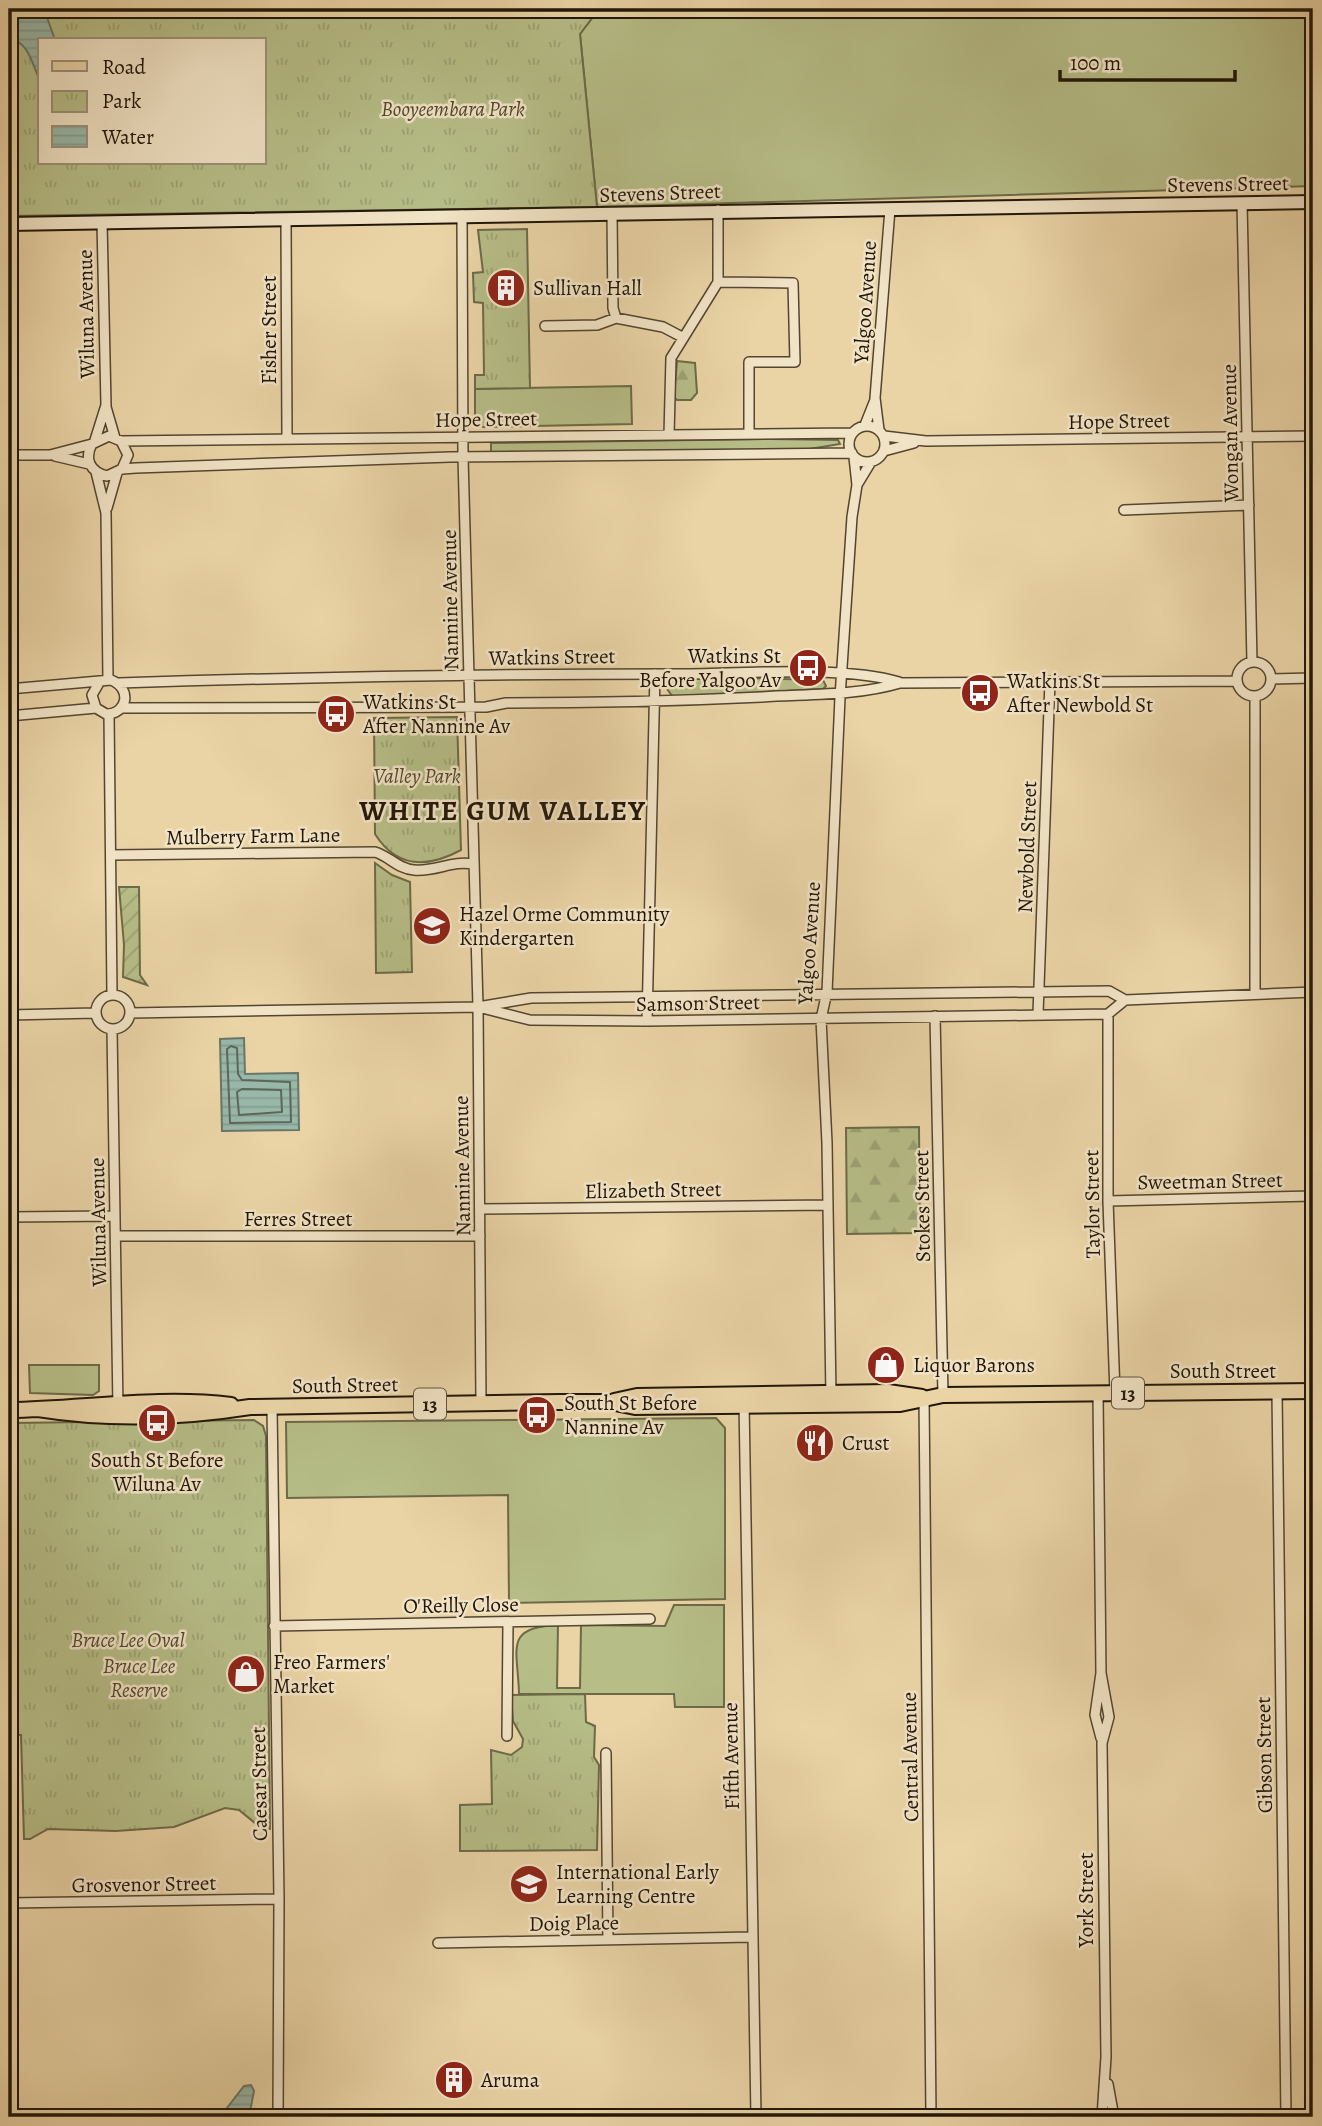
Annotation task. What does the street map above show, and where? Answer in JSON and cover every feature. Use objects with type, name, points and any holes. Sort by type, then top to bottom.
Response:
[{"type":"main road","name":"South Street","points":[[9,1410],[118,1409],[205,1402],[250,1408],[610,1402],[635,1407],[744,1400],[831,1399],[900,1404],[943,1395],[1313,1391]]},
{"type":"street","name":"Stevens Street","points":[[9,224],[1313,202]]},
{"type":"street","name":"Wongan Avenue","points":[[1242,203],[1251,662]]},
{"type":"street","name":"Yalgoo Avenue","points":[[882,433],[876,398],[890,209]]},
{"type":"street","points":[[669,435],[669,369],[682,337],[718,282],[718,210]]},
{"type":"street","points":[[612,214],[613,308],[616,318]]},
{"type":"street","name":"Nannine Avenue","points":[[462,215],[463,457],[478,1007],[481,1403]]},
{"type":"street","name":"Fisher Street","points":[[286,220],[287,439]]},
{"type":"street","name":"Wiluna Avenue","points":[[102,222],[106,405],[118,439]]},
{"type":"street","points":[[718,282],[793,283],[795,362],[749,362],[749,433]]},
{"type":"street","points":[[545,326],[597,326],[616,318],[663,327],[682,337]]},
{"type":"street","name":"Yalgoo Avenue","points":[[865,425],[876,398]]},
{"type":"street","name":"Wiluna Avenue","points":[[93,442],[106,405]]},
{"type":"street","points":[[865,425],[882,433],[884,451],[871,462],[853,455],[849,443],[852,433],[865,425]]},
{"type":"street","name":"Hope Street","points":[[118,439],[852,433]]},
{"type":"street","name":"Hope Street","points":[[882,433],[926,441],[1313,436]]},
{"type":"street","points":[[9,455],[50,455],[93,442],[118,439],[128,455],[106,513]]},
{"type":"street","name":"Hope Street","points":[[884,451],[926,441]]},
{"type":"street","points":[[93,442],[88,454],[106,513],[104,682],[92,695],[96,708]]},
{"type":"street","points":[[50,455],[93,468],[107,476],[120,471]]},
{"type":"street","name":"Yalgoo Avenue","points":[[831,1399],[821,1018],[827,992],[840,692],[851,530],[858,485],[853,455]]},
{"type":"street","name":"Hope Street","points":[[120,471],[463,457],[853,455]]},
{"type":"street","name":"Yalgoo Avenue","points":[[858,485],[871,462]]},
{"type":"street","points":[[1124,510],[1249,505]]},
{"type":"street","points":[[1255,697],[1240,691],[1236,681],[1238,670],[1251,662],[1263,664],[1272,680]]},
{"type":"street","points":[[647,1021],[655,674]]},
{"type":"street","name":"Watkins Street","points":[[119,683],[469,675],[655,674],[842,675],[883,677],[900,683]]},
{"type":"street","points":[[1272,680],[1313,678]]},
{"type":"street","points":[[1255,697],[1268,689],[1272,680]]},
{"type":"street","name":"Newbold Street","points":[[1038,1014],[1050,681]]},
{"type":"street","name":"Watkins Street","points":[[122,708],[656,702],[879,689],[900,683],[1236,681]]},
{"type":"street","points":[[9,689],[119,683],[126,697],[122,708],[109,714],[96,708],[9,716]]},
{"type":"street","points":[[1255,697],[1255,993]]},
{"type":"street","points":[[109,714],[112,994]]},
{"type":"street","name":"Mulberry Farm Lane","points":[[111,855],[375,852],[413,870],[436,869],[455,862],[473,864]]},
{"type":"street","name":"Samson Street","points":[[130,1013],[478,1007],[531,998],[648,998],[827,992],[1109,992],[1125,1000],[1313,992]]},
{"type":"street","points":[[112,994],[125,999],[130,1013],[124,1024],[112,1029],[101,1024],[95,1013],[99,1000],[112,994]]},
{"type":"street","points":[[1108,1014],[1125,1000]]},
{"type":"street","name":"Samson Street","points":[[478,1007],[530,1020],[647,1021],[1108,1014]]},
{"type":"street","points":[[9,1015],[95,1013]]},
{"type":"street","name":"Taylor Street","points":[[1108,1014],[1108,1201],[1115,1393]]},
{"type":"street","name":"Stokes Street","points":[[935,1016],[943,1395]]},
{"type":"street","name":"Wiluna Avenue","points":[[112,1029],[118,1409]]},
{"type":"street","name":"Sweetman Street","points":[[1108,1201],[1313,1196]]},
{"type":"street","name":"Elizabeth Street","points":[[480,1209],[827,1205]]},
{"type":"street","points":[[9,1217],[116,1216]]},
{"type":"street","name":"Ferres Street","points":[[116,1237],[480,1236]]},
{"type":"street","name":"Gibson Street","points":[[1277,1392],[1286,2117]]},
{"type":"street","name":"York Street","points":[[1098,1394],[1101,1673],[1108,1717],[1102,1743],[1105,2057],[1102,2117]]},
{"type":"street","name":"Central Avenue","points":[[924,1397],[931,2117]]},
{"type":"street","name":"Fifth Avenue","points":[[744,1400],[756,2117]]},
{"type":"street","name":"Caesar Street","points":[[272,1407],[279,1899],[278,2117]]},
{"type":"street","name":"O'Reilly Close","points":[[274,1626],[650,1619]]},
{"type":"street","points":[[507,1736],[508,1622]]},
{"type":"street","points":[[606,1753],[608,1940]]},
{"type":"street","name":"Grosvenor Street","points":[[9,1903],[279,1899]]},
{"type":"street","name":"Doig Place","points":[[438,1943],[751,1937]]},
{"type":"street","name":"York Street","points":[[1105,2057],[1114,2117]]},
{"type":"green space","name":"Booyeembara Park","points":[[9,9],[599,9],[580,34],[597,207],[9,216]]},
{"type":"green space","points":[[599,9],[1313,9],[1313,186],[597,207],[580,34]]},
{"type":"green space","points":[[527,229],[530,388],[475,389],[475,375],[484,375],[483,303],[474,302],[473,273],[483,272],[478,230]]},
{"type":"green space","points":[[677,361],[695,363],[697,393],[691,400],[677,400],[674,397]]},
{"type":"green space","points":[[631,386],[632,424],[483,427],[475,415],[475,389]]},
{"type":"green space","points":[[838,440],[840,444],[791,452],[491,454],[491,443]]},
{"type":"green space","points":[[674,679],[823,680],[826,686],[823,689],[673,697],[667,689],[668,682]]},
{"type":"green space","name":"Valley Park","points":[[457,717],[461,850],[425,862],[403,859],[393,854],[375,834],[374,718]]},
{"type":"green space","points":[[375,863],[392,875],[410,882],[412,972],[376,973]]},
{"type":"green space","points":[[119,887],[139,887],[140,975],[147,985],[123,977],[124,945]]},
{"type":"green space","points":[[919,1127],[920,1233],[847,1234],[846,1128]]},
{"type":"green space","points":[[29,1365],[99,1365],[99,1391],[93,1395],[30,1393]]},
{"type":"green space","points":[[716,1418],[725,1428],[725,1599],[509,1603],[508,1495],[287,1498],[286,1422]]},
{"type":"green space","name":"Bruce Lee Reserve","points":[[254,1420],[263,1426],[266,1436],[270,1829],[261,1828],[239,1810],[225,1808],[174,1827],[116,1831],[48,1829],[30,1839],[24,1839],[21,1735],[9,1735],[9,1423]]},
{"type":"green space","points":[[674,1605],[724,1605],[724,1707],[675,1707],[674,1694],[519,1694],[517,1643],[529,1630],[558,1625],[557,1688],[580,1688],[581,1625],[665,1626]]},
{"type":"green space","points":[[585,1694],[586,1722],[595,1726],[594,1757],[599,1765],[597,1850],[460,1851],[460,1805],[492,1804],[491,1750],[511,1755],[522,1747],[523,1739],[513,1721],[511,1695]]},
{"type":"water","points":[[9,9],[44,9],[54,38],[38,38],[38,75],[25,49],[21,44],[9,39]]},
{"type":"water","points":[[244,1038],[245,1074],[298,1073],[299,1130],[222,1131],[220,1039]]},
{"type":"water","points":[[251,2085],[254,2091],[249,2117],[220,2117],[244,2086]]},
{"type":"place","name":"Sullivan Hall","points":[[506,288]]},
{"type":"place","name":"Watkins St Before Yalgoo Av","points":[[808,668]]},
{"type":"place","name":"Watkins St After Newbold St","points":[[980,693]]},
{"type":"place","name":"Watkins St After Nannine Av","points":[[336,714]]},
{"type":"place","name":"Hazel Orme Community Kindergarten","points":[[432,926]]},
{"type":"place","name":"Liquor Barons","points":[[886,1365]]},
{"type":"place","name":"South St Before Nannine Av","points":[[537,1415]]},
{"type":"place","name":"South St Before Wiluna Av","points":[[157,1423]]},
{"type":"place","name":"Crust","points":[[815,1443]]},
{"type":"place","name":"Freo Farmers' Market","points":[[246,1674]]},
{"type":"place","name":"International Early Learning Centre","points":[[529,1884]]},
{"type":"place","name":"Aruma","points":[[454,2080]]},
{"type":"district","name":"WHITE GUM VALLEY","points":[[503,810]]},
{"type":"park label","name":"Bruce Lee Oval","points":[[128,1640]]}]
